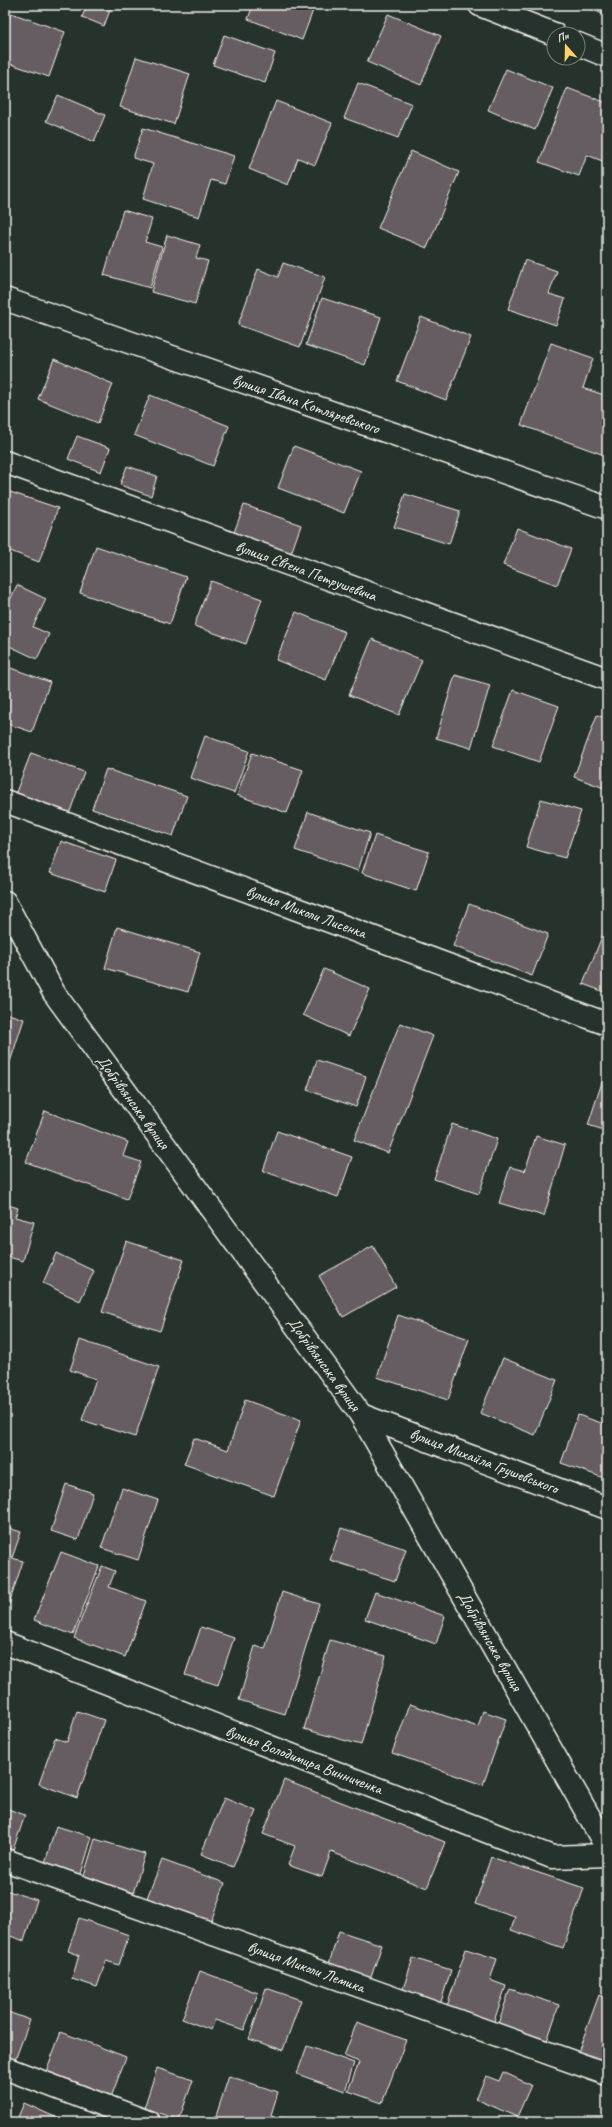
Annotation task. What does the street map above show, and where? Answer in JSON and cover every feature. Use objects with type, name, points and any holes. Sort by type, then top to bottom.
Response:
[{"type":"street","points":[[480,5],[546,31]]},
{"type":"street","points":[[586,47],[607,56]]},
{"type":"street","name":"вулиця Івана Котляревського","points":[[5,299],[607,508]]},
{"type":"street","name":"вулиця Євгена Петрушевича","points":[[5,462],[607,679]]},
{"type":"street","name":"вулиця Миколи Лисенка","points":[[5,801],[607,1024]]},
{"type":"street","name":"Добрівлянська вулиця","points":[[5,902],[54,993],[361,1415],[607,1848]]},
{"type":"street","name":"вулиця Михайла Грушевського","points":[[361,1415],[607,1508]]},
{"type":"street","name":"вулиця Володимира Винниченка","points":[[5,1642],[552,1857],[607,1855]]},
{"type":"street","name":"вулиця Миколи Лемика","points":[[5,1860],[607,2074]]},
{"type":"street","points":[[5,2068],[148,2122]]},
{"type":"building","points":[[87,5],[112,5],[104,26],[82,17]]},
{"type":"building","points":[[253,5],[315,5],[302,40],[248,19]]},
{"type":"building","points":[[590,5],[607,5],[607,16],[589,8]]},
{"type":"building","points":[[11,13],[65,32],[49,77],[5,62],[5,30]]},
{"type":"building","points":[[388,14],[441,36],[421,85],[367,62]]},
{"type":"building","points":[[224,35],[275,53],[265,83],[213,65]]},
{"type":"building","points":[[136,57],[190,74],[174,124],[120,107]]},
{"type":"building","points":[[506,69],[553,88],[535,130],[488,110]]},
{"type":"building","points":[[358,83],[412,104],[398,138],[344,118]]},
{"type":"building","points":[[567,88],[607,103],[607,157],[605,162],[587,155],[579,176],[539,162]]},
{"type":"building","points":[[58,95],[105,115],[94,142],[46,121]]},
{"type":"building","points":[[276,101],[332,123],[315,165],[298,158],[288,185],[249,169]]},
{"type":"building","points":[[143,128],[234,156],[225,184],[211,180],[199,217],[143,199],[153,164],[133,158]]},
{"type":"building","points":[[411,151],[459,172],[427,248],[378,228]]},
{"type":"building","points":[[123,210],[152,219],[145,242],[162,247],[150,288],[104,275]]},
{"type":"building","points":[[167,235],[200,245],[196,258],[208,261],[195,304],[151,292]]},
{"type":"building","points":[[525,260],[557,271],[549,294],[565,299],[556,325],[508,309]]},
{"type":"building","points":[[283,263],[325,277],[300,347],[238,325],[258,269],[278,277]]},
{"type":"building","points":[[322,298],[381,317],[365,365],[306,345]]},
{"type":"building","points":[[421,317],[471,337],[446,400],[397,381]]},
{"type":"building","points":[[551,343],[593,358],[583,388],[607,396],[607,456],[521,425]]},
{"type":"building","points":[[54,359],[113,384],[98,423],[38,399]]},
{"type":"building","points":[[150,395],[229,426],[213,466],[134,435]]},
{"type":"building","points":[[77,436],[110,448],[101,472],[68,459]]},
{"type":"building","points":[[294,446],[361,471],[344,513],[278,488]]},
{"type":"building","points":[[127,466],[157,476],[151,496],[120,485]]},
{"type":"building","points":[[10,492],[58,508],[39,562],[5,549],[5,505]]},
{"type":"building","points":[[405,494],[460,511],[449,544],[394,527]]},
{"type":"building","points":[[244,505],[301,525],[288,562],[231,541]]},
{"type":"building","points":[[517,528],[571,549],[557,585],[503,565]]},
{"type":"building","points":[[96,546],[186,577],[170,624],[80,593]]},
{"type":"building","points":[[211,581],[262,599],[246,644],[194,626]]},
{"type":"building","points":[[17,585],[46,599],[33,627],[49,634],[37,659],[5,644],[5,611]]},
{"type":"building","points":[[296,612],[345,632],[326,680],[276,660]]},
{"type":"building","points":[[372,639],[422,660],[399,715],[349,695]]},
{"type":"building","points":[[5,666],[50,682],[32,732],[5,723]]},
{"type":"building","points":[[455,675],[490,685],[471,748],[436,738]]},
{"type":"building","points":[[513,690],[559,706],[539,762],[493,746]]},
{"type":"building","points":[[597,715],[607,719],[607,789],[574,777]]},
{"type":"building","points":[[205,736],[249,751],[234,793],[190,778]]},
{"type":"building","points":[[31,753],[84,772],[67,820],[13,800]]},
{"type":"building","points":[[252,753],[303,770],[287,813],[237,795]]},
{"type":"building","points":[[106,769],[187,796],[173,836],[92,809]]},
{"type":"building","points":[[541,799],[581,811],[565,858],[526,847]]},
{"type":"building","points":[[308,812],[370,833],[358,871],[295,850]]},
{"type":"building","points":[[375,835],[429,852],[416,891],[362,873]]},
{"type":"building","points":[[61,841],[116,860],[105,892],[50,873]]},
{"type":"building","points":[[469,904],[548,934],[532,976],[453,946]]},
{"type":"building","points":[[117,927],[200,952],[188,992],[105,968]]},
{"type":"building","points":[[603,934],[607,936],[607,993],[583,984]]},
{"type":"building","points":[[324,969],[370,989],[349,1036],[303,1015]]},
{"type":"building","points":[[5,1013],[24,1019],[10,1062],[5,1060]]},
{"type":"building","points":[[400,1023],[433,1036],[388,1153],[354,1140]]},
{"type":"building","points":[[317,1060],[366,1076],[356,1107],[307,1090]]},
{"type":"building","points":[[607,1067],[607,1131],[588,1125]]},
{"type":"building","points":[[45,1111],[128,1142],[123,1156],[141,1162],[127,1199],[26,1162]]},
{"type":"building","points":[[452,1124],[497,1139],[479,1194],[434,1179]]},
{"type":"building","points":[[277,1131],[352,1157],[338,1197],[263,1171]]},
{"type":"building","points":[[536,1136],[565,1145],[544,1216],[499,1203],[510,1167],[525,1171]]},
{"type":"building","points":[[5,1143],[11,1145],[5,1168]]},
{"type":"building","points":[[5,1204],[18,1208],[15,1217],[34,1222],[23,1261],[5,1256]]},
{"type":"building","points":[[126,1241],[184,1260],[160,1331],[102,1312]]},
{"type":"building","points":[[373,1246],[396,1287],[343,1317],[319,1276]]},
{"type":"building","points":[[56,1253],[94,1271],[80,1301],[43,1283]]},
{"type":"building","points":[[398,1315],[469,1339],[448,1400],[377,1377]]},
{"type":"building","points":[[80,1340],[159,1367],[135,1437],[82,1420],[96,1379],[70,1370]]},
{"type":"building","points":[[503,1358],[557,1380],[535,1435],[480,1413]]},
{"type":"building","points":[[245,1400],[301,1420],[274,1496],[184,1464],[194,1438],[228,1450]]},
{"type":"building","points":[[578,1415],[607,1425],[607,1479],[561,1463]]},
{"type":"building","points":[[66,1484],[93,1493],[78,1540],[51,1531]]},
{"type":"building","points":[[122,1488],[158,1500],[138,1560],[101,1548]]},
{"type":"building","points":[[5,1527],[21,1532],[12,1558],[23,1561],[8,1607],[5,1606]]},
{"type":"building","points":[[341,1528],[406,1549],[395,1581],[330,1560]]},
{"type":"building","points":[[61,1552],[99,1566],[73,1635],[34,1620]]},
{"type":"building","points":[[102,1566],[115,1571],[109,1587],[146,1601],[125,1657],[74,1638]]},
{"type":"building","points":[[282,1592],[319,1604],[285,1714],[239,1700],[255,1646],[265,1649]]},
{"type":"building","points":[[375,1592],[445,1616],[436,1644],[365,1619]]},
{"type":"building","points":[[201,1627],[234,1638],[218,1685],[185,1675]]},
{"type":"building","points":[[330,1640],[386,1656],[361,1745],[304,1729]]},
{"type":"building","points":[[410,1704],[478,1727],[483,1711],[506,1719],[483,1785],[392,1753]]},
{"type":"building","points":[[77,1711],[104,1720],[77,1798],[39,1784],[55,1738],[67,1742]]},
{"type":"building","points":[[607,1718],[607,1745],[600,1742]]},
{"type":"building","points":[[284,1780],[445,1842],[427,1888],[331,1852],[322,1877],[288,1865],[295,1846],[263,1834]]},
{"type":"building","points":[[224,1798],[256,1811],[233,1867],[201,1854]]},
{"type":"building","points":[[5,1808],[25,1815],[13,1850],[5,1848]]},
{"type":"building","points":[[56,1826],[92,1837],[78,1884],[42,1873]]},
{"type":"building","points":[[95,1839],[145,1854],[131,1900],[81,1885]]},
{"type":"building","points":[[491,1857],[584,1888],[563,1948],[511,1930],[515,1917],[475,1904]]},
{"type":"building","points":[[162,1860],[225,1883],[207,1932],[143,1908]]},
{"type":"building","points":[[5,1890],[37,1900],[24,1941],[5,1934]]},
{"type":"building","points":[[79,1918],[129,1935],[119,1965],[106,1961],[97,1987],[72,1979],[79,1955],[68,1951]]},
{"type":"building","points":[[339,1931],[382,1945],[370,1980],[328,1967]]},
{"type":"building","points":[[466,1949],[497,1959],[490,1980],[506,1986],[493,2024],[446,2009]]},
{"type":"building","points":[[413,1958],[451,1970],[440,2005],[402,1992]]},
{"type":"building","points":[[200,1971],[258,1993],[244,2030],[215,2020],[211,2030],[182,2019]]},
{"type":"building","points":[[266,1988],[301,2000],[283,2050],[249,2039]]},
{"type":"building","points":[[510,1989],[559,2005],[546,2044],[497,2027]]},
{"type":"building","points":[[599,1995],[607,1999],[607,2066],[577,2055]]},
{"type":"building","points":[[5,2011],[30,2020],[15,2060],[5,2057]]},
{"type":"building","points":[[357,2022],[406,2040],[382,2103],[348,2091],[359,2062],[344,2056]]},
{"type":"building","points":[[61,2032],[126,2057],[110,2100],[45,2074]]},
{"type":"building","points":[[307,2046],[354,2063],[345,2091],[297,2074]]},
{"type":"building","points":[[157,2068],[193,2080],[179,2120],[144,2108]]},
{"type":"building","points":[[503,2072],[531,2085],[517,2117],[476,2099],[486,2076],[499,2081]]},
{"type":"building","points":[[229,2076],[278,2092],[271,2115],[294,2122],[214,2122]]},
{"type":"building","points":[[24,2103],[66,2122],[16,2122]]}]
